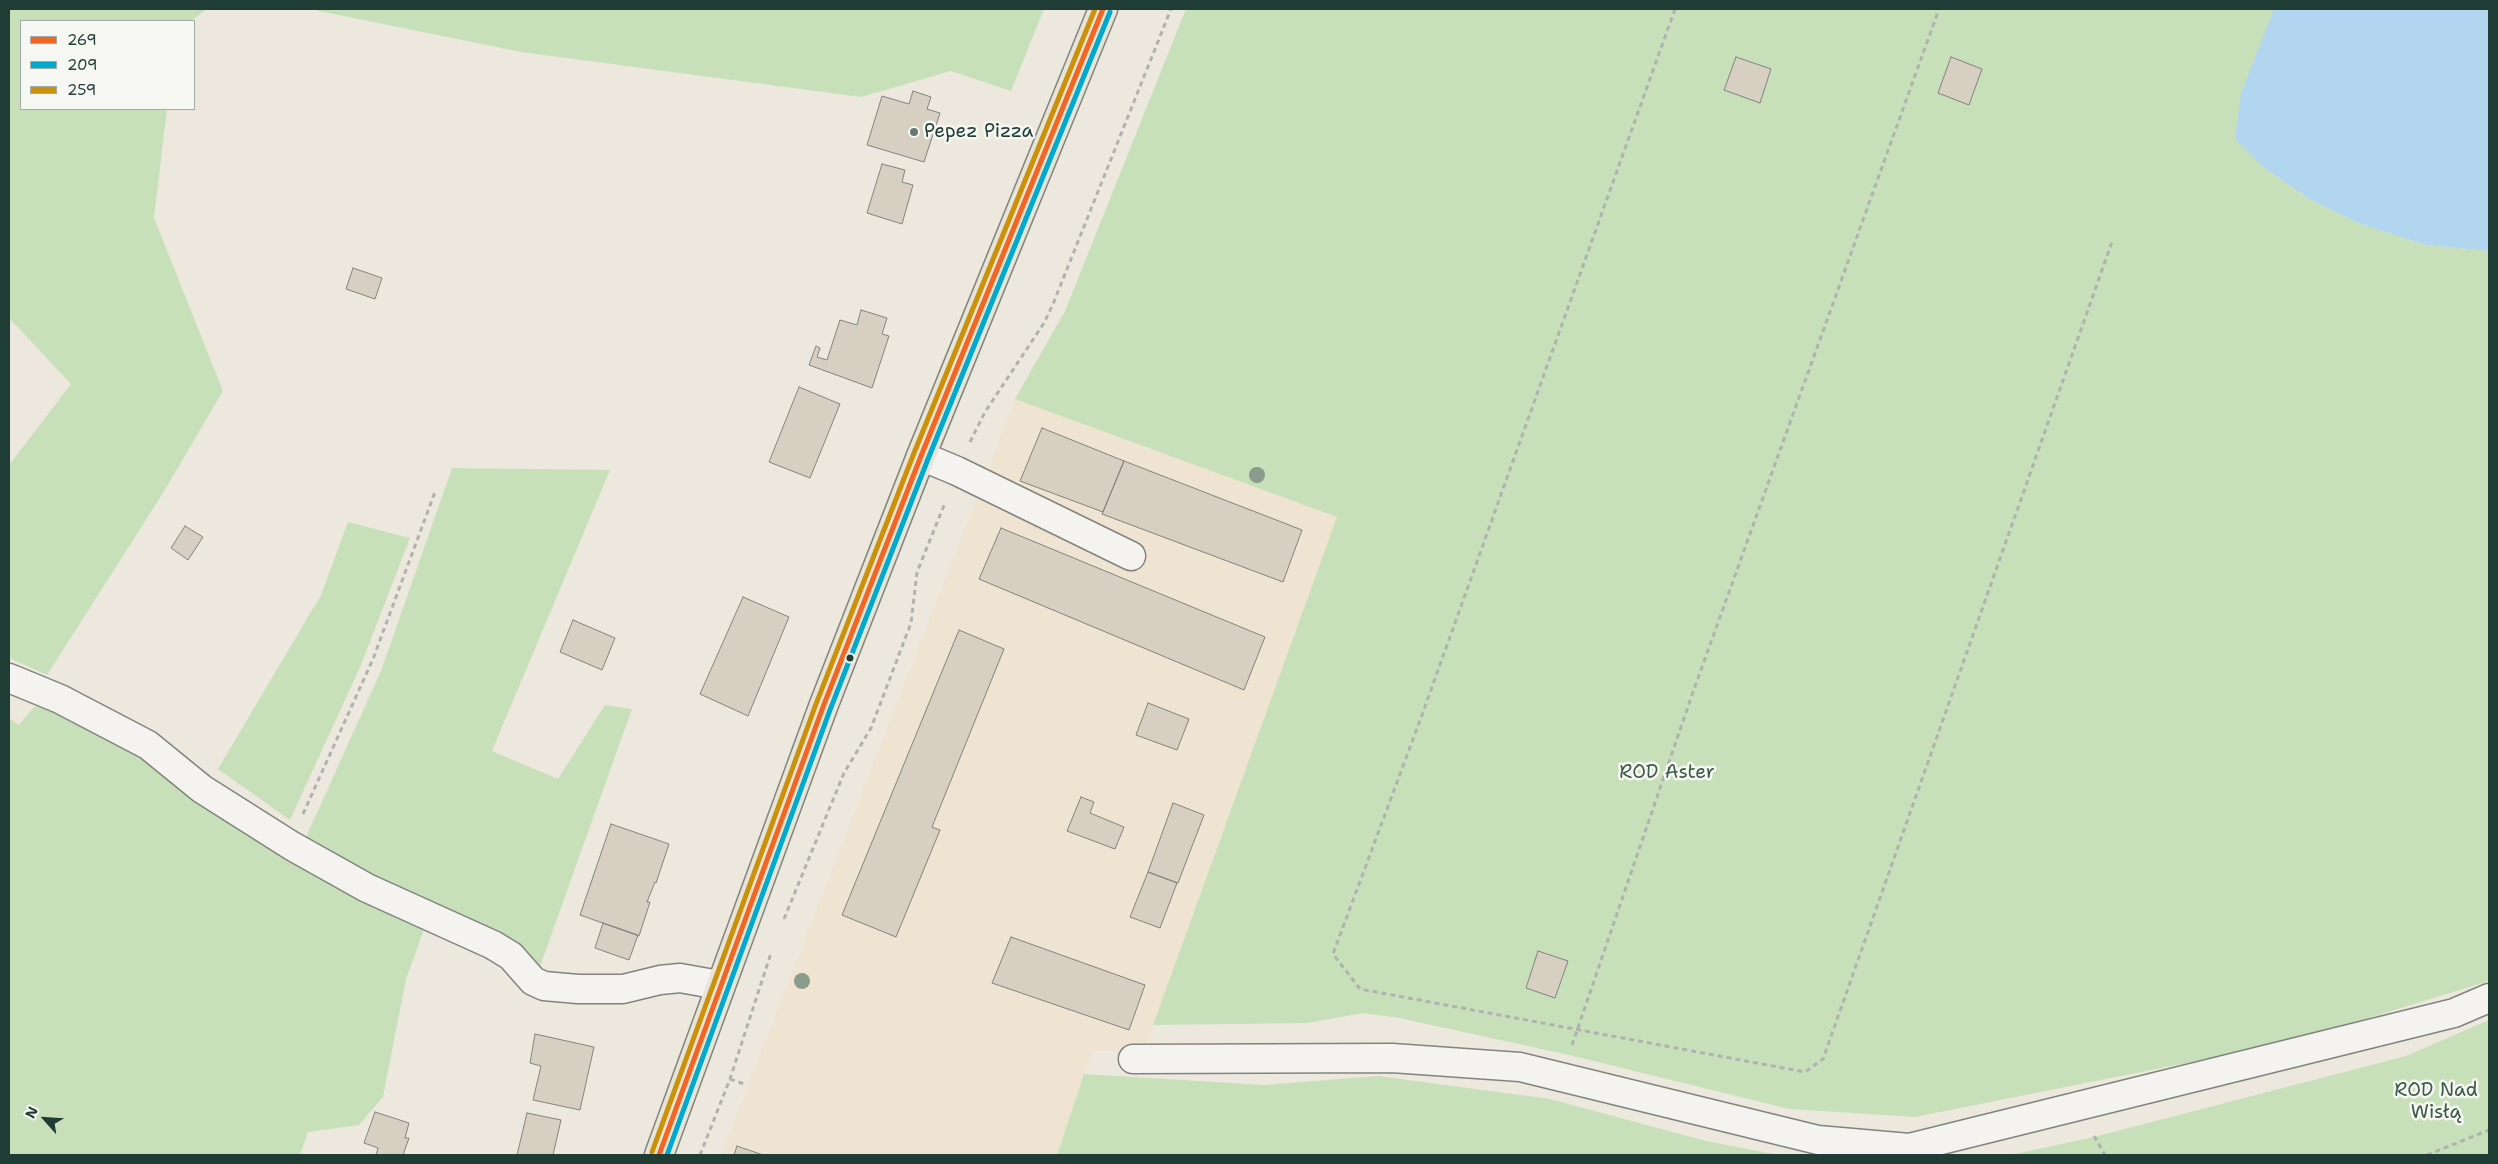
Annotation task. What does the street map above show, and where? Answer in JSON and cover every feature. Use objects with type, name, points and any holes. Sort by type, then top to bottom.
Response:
[{"type":"main road","points":[[658,1155],[719,985],[823,707],[921,456],[1103,9]]},
{"type":"street","points":[[921,456],[957,471],[1131,556]]},
{"type":"street","points":[[9,678],[60,699],[148,745],[202,789],[292,846],[367,888],[493,945],[511,956],[533,981],[544,986],[578,989],[623,989],[660,980],[680,978],[719,985]]},
{"type":"street","points":[[1133,1060],[1392,1058],[1520,1067],[1818,1140],[1909,1148],[2454,1013],[2489,998]]},
{"type":"path","points":[[968,446],[985,412],[1044,323],[1053,304],[1171,9]]},
{"type":"path","points":[[1675,9],[1422,715],[1333,954],[1360,990],[1805,1072],[1823,1059],[2113,239]]},
{"type":"path","points":[[1571,1047],[1693,692],[1939,9]]},
{"type":"path","points":[[292,846],[306,806],[373,659],[435,492]]},
{"type":"path","points":[[782,924],[844,773],[871,728],[911,623],[917,572],[946,500]]},
{"type":"path","points":[[700,1155],[730,1079],[772,950]]},
{"type":"path","points":[[730,1079],[747,1085]]},
{"type":"path","points":[[2427,1155],[2489,1130]]},
{"type":"path","points":[[2094,1137],[2105,1155]]},
{"type":"shaded area","points":[[1015,399],[1337,517],[1144,1050],[1092,1051],[1057,1155],[721,1155]]},
{"type":"green space","points":[[9,9],[207,9],[192,20],[20,20],[20,110],[167,110],[154,218],[223,391],[163,493],[47,675],[9,658],[9,465],[71,384],[9,318]]},
{"type":"green space","points":[[309,9],[1044,9],[1011,91],[951,71],[861,97],[521,52]]},
{"type":"green space","name":"ROD Aster","points":[[1186,9],[2274,9],[2263,167],[2309,199],[2360,224],[2426,245],[2489,251],[2489,981],[2287,1043],[1915,1117],[1789,1109],[1569,1055],[1399,1018],[1363,1013],[1308,1023],[1153,1025],[1337,517],[1015,399],[1065,311]]},
{"type":"green space","points":[[452,468],[610,470],[492,751],[558,779],[605,705],[632,709],[537,975],[517,941],[408,897],[306,837],[381,671]]},
{"type":"green space","points":[[348,522],[410,538],[361,665],[290,820],[218,769],[321,595]]},
{"type":"green space","points":[[34,707],[51,707],[118,743],[223,815],[426,924],[406,979],[383,1097],[359,1125],[308,1132],[300,1155],[9,1155],[9,718],[19,725]]},
{"type":"green space","name":"ROD Nad Wisłą","points":[[2489,1020],[2489,1155],[2010,1155],[2094,1137],[2406,1056]]},
{"type":"green space","points":[[1084,1074],[1264,1085],[1378,1076],[1550,1099],[1706,1141],[1779,1155],[1057,1155]]},
{"type":"water","points":[[2274,9],[2489,9],[2489,251],[2426,245],[2360,224],[2309,199],[2263,167],[2235,139],[2241,93]]},
{"type":"building","points":[[1736,57],[1771,69],[1760,103],[1724,90]]},
{"type":"building","points":[[1951,57],[1982,69],[1969,105],[1938,93]]},
{"type":"building","points":[[913,91],[931,97],[927,109],[940,113],[924,162],[867,145],[882,96],[909,104]]},
{"type":"building","points":[[882,164],[905,170],[902,182],[913,185],[902,224],[867,213]]},
{"type":"building","points":[[353,268],[382,278],[375,299],[346,289]]},
{"type":"building","points":[[861,310],[887,318],[882,334],[889,336],[872,388],[809,365],[816,346],[820,348],[817,357],[827,360],[840,320],[857,325]]},
{"type":"building","points":[[799,387],[840,404],[810,478],[769,462]]},
{"type":"building","points":[[1042,428],[1124,461],[1103,512],[1020,481]]},
{"type":"building","points":[[1124,461],[1302,530],[1283,582],[1102,514]]},
{"type":"building","points":[[185,526],[203,537],[188,560],[171,548]]},
{"type":"building","points":[[1001,528],[1265,637],[1244,690],[979,579]]},
{"type":"building","points":[[743,597],[789,617],[748,716],[700,694]]},
{"type":"building","points":[[573,620],[615,638],[602,670],[560,652]]},
{"type":"building","points":[[959,630],[1004,649],[932,827],[940,830],[896,937],[842,915]]},
{"type":"building","points":[[1148,703],[1189,719],[1177,750],[1136,735]]},
{"type":"building","points":[[1081,797],[1094,802],[1090,813],[1124,827],[1115,849],[1067,831]]},
{"type":"building","points":[[1173,803],[1204,815],[1178,883],[1148,872]]},
{"type":"building","points":[[611,824],[669,844],[656,883],[647,902],[650,902],[639,936],[580,915]]},
{"type":"building","points":[[1148,872],[1177,883],[1160,928],[1130,917]]},
{"type":"building","points":[[603,923],[638,935],[629,960],[595,948]]},
{"type":"building","points":[[1011,937],[1145,985],[1129,1030],[992,983]]},
{"type":"building","points":[[1538,951],[1568,961],[1555,998],[1526,988]]},
{"type":"building","points":[[535,1034],[594,1047],[580,1110],[533,1100],[541,1066],[530,1063]]},
{"type":"building","points":[[375,1112],[409,1123],[405,1138],[409,1138],[403,1155],[376,1155],[378,1148],[364,1143]]},
{"type":"building","points":[[527,1113],[561,1120],[553,1155],[517,1155]]},
{"type":"building","points":[[737,1146],[763,1155],[734,1155]]},
{"type":"transit line","name":"259","points":[[652,1152],[816,704],[914,453],[1095,9]]},
{"type":"transit line","name":"269","points":[[659,1155],[823,707],[921,456],[1103,9]]},
{"type":"transit line","name":"209","points":[[667,1155],[830,710],[928,459],[1110,12]]},
{"type":"place","name":"Pepez Pizza","points":[[914,132]]}]
